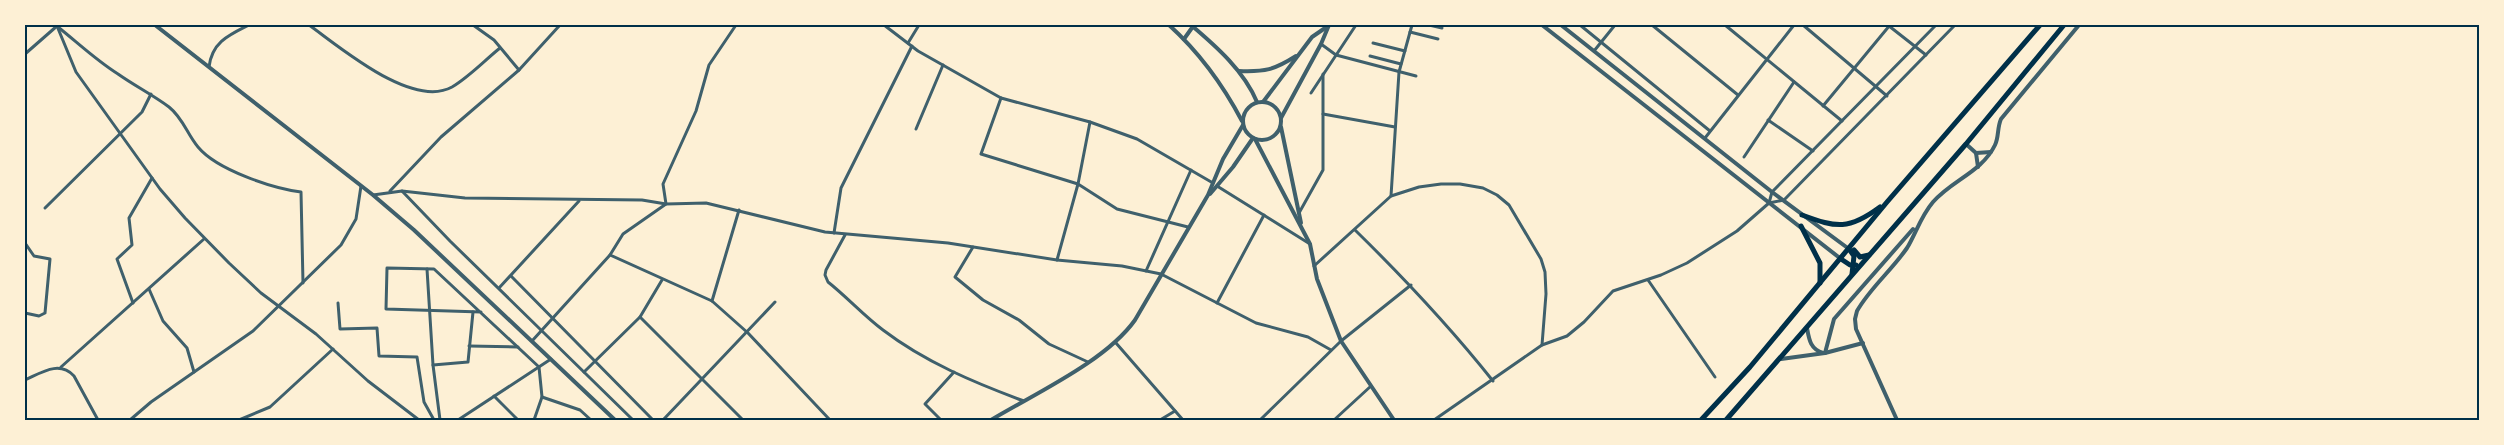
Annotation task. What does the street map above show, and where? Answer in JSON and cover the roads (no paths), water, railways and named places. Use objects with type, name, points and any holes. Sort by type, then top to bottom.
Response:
[{"type":"highway","points":[[1701,420],[1750,367],[1887,202],[2040,25]]},
{"type":"highway","points":[[1726,420],[1966,144],[2064,25]]},
{"type":"highway","points":[[1802,215],[1831,224],[1847,225],[1861,221],[1887,202]]},
{"type":"highway","points":[[1801,226],[1820,263],[1820,284]]},
{"type":"highway","points":[[1854,242],[1853,247],[1857,254],[1864,257],[1871,254]]},
{"type":"highway","points":[[1849,249],[1854,256],[1851,277]]},
{"type":"highway","points":[[1841,259],[1854,265],[1863,264]]},
{"type":"street","points":[[25,54],[57,25]]},
{"type":"street","points":[[57,25],[117,74],[151,94],[176,114],[196,145],[209,158],[259,182],[301,192],[303,283]]},
{"type":"street","points":[[57,25],[76,72],[152,178],[204,239],[278,306],[316,334],[368,381],[419,420]]},
{"type":"street","points":[[155,25],[373,195],[414,230],[615,420]]},
{"type":"street","points":[[209,68],[213,54],[220,41],[249,25]]},
{"type":"street","points":[[309,25],[360,62],[396,82],[422,90],[440,91],[452,86],[500,48]]},
{"type":"street","points":[[473,25],[494,40],[519,70]]},
{"type":"street","points":[[389,192],[441,137],[519,70],[560,25]]},
{"type":"street","points":[[666,204],[663,184],[696,111],[709,65],[736,25]]},
{"type":"street","points":[[884,25],[912,46],[1001,98],[1090,122],[1137,139],[1213,183]]},
{"type":"street","points":[[908,43],[919,25]]},
{"type":"street","points":[[1169,25],[1184,39],[1224,89],[1246,133],[1254,138],[1269,139],[1276,134],[1281,118],[1321,44],[1328,26]]},
{"type":"street","points":[[1311,93],[1356,25]]},
{"type":"street","points":[[1391,196],[1399,72],[1412,25]]},
{"type":"street","points":[[1429,25],[1442,28]]},
{"type":"street","points":[[1542,25],[1841,259]]},
{"type":"street","points":[[1561,25],[1772,192],[1849,249]]},
{"type":"street","points":[[1580,25],[1710,131]]},
{"type":"street","points":[[1594,51],[1615,25]]},
{"type":"street","points":[[1652,25],[1738,95]]},
{"type":"street","points":[[1725,25],[1842,121]]},
{"type":"street","points":[[1704,138],[1794,25]]},
{"type":"street","points":[[1803,25],[1887,96]]},
{"type":"street","points":[[1823,106],[1890,25],[1926,56]]},
{"type":"street","points":[[1770,203],[1772,192],[1936,25]]},
{"type":"street","points":[[1434,420],[1542,345],[1567,336],[1613,291],[1648,280],[1687,263],[1755,217],[1770,203],[1784,200],[1955,25]]},
{"type":"street","points":[[1825,353],[1834,320],[1839,312],[1946,189],[1978,167],[1991,152],[1997,140],[1999,123],[2003,117],[2079,25]]},
{"type":"street","points":[[1184,39],[1193,26],[1238,71],[1251,88],[1258,102]]},
{"type":"street","points":[[1263,102],[1312,37],[1328,26]]},
{"type":"street","points":[[1410,32],[1438,39]]},
{"type":"street","points":[[1373,42],[1405,51]]},
{"type":"street","points":[[1321,44],[1336,55],[1416,76]]},
{"type":"street","points":[[834,233],[841,188],[912,46]]},
{"type":"street","points":[[1238,71],[1264,72],[1276,68],[1300,54]]},
{"type":"street","points":[[1370,56],[1401,64]]},
{"type":"street","points":[[916,129],[943,65]]},
{"type":"street","points":[[1299,213],[1323,170],[1323,74]]},
{"type":"street","points":[[1744,157],[1794,82]]},
{"type":"street","points":[[45,208],[144,108],[151,94]]},
{"type":"street","points":[[1001,98],[981,154],[1078,184],[1117,209],[1188,227]]},
{"type":"street","points":[[991,420],[1116,343],[1135,320],[1208,195],[1248,107],[1258,102],[1263,102],[1275,107],[1281,118]]},
{"type":"street","points":[[1323,114],[1396,127]]},
{"type":"street","points":[[1768,120],[1813,151]]},
{"type":"street","points":[[1057,260],[1078,184],[1090,122]]},
{"type":"street","points":[[1280,126],[1302,228]]},
{"type":"street","points":[[1208,195],[1240,158],[1254,138]]},
{"type":"street","points":[[1254,138],[1310,244],[1317,279],[1341,340],[1394,420]]},
{"type":"street","points":[[1966,144],[1976,153],[1978,167]]},
{"type":"street","points":[[1976,153],[1991,152]]},
{"type":"street","points":[[1146,271],[1191,170]]},
{"type":"street","points":[[134,303],[117,259],[132,245],[129,218],[152,178]]},
{"type":"street","points":[[1314,266],[1391,196],[1419,187],[1460,184],[1490,191],[1508,205],[1543,266],[1546,305],[1542,345]]},
{"type":"street","points":[[130,420],[151,402],[253,331],[341,245],[350,233],[358,211],[361,186]]},
{"type":"street","points":[[1217,186],[1310,244]]},
{"type":"street","points":[[373,195],[402,191],[465,198],[642,200],[666,204],[706,203],[739,210],[787,224],[845,235],[973,247],[1146,271],[1161,274],[1256,323],[1308,337],[1331,350]]},
{"type":"street","points":[[402,191],[633,420]]},
{"type":"street","points":[[499,288],[580,200]]},
{"type":"street","points":[[532,341],[610,255],[623,234],[666,204]]},
{"type":"street","points":[[712,301],[739,210]]},
{"type":"street","points":[[1217,303],[1264,215]]},
{"type":"street","points":[[1897,420],[1855,325],[1857,311],[1908,247],[1918,223]]},
{"type":"street","points":[[1354,230],[1411,285],[1454,332],[1493,380]]},
{"type":"street","points":[[845,235],[826,270],[826,280],[882,330],[954,372],[1024,401]]},
{"type":"street","points":[[61,368],[204,239]]},
{"type":"street","points":[[25,243],[34,256],[50,259],[46,313],[39,316],[25,312]]},
{"type":"street","points":[[973,247],[954,277],[983,300],[1019,320],[1049,344],[1088,362]]},
{"type":"street","points":[[610,255],[712,301],[748,333],[830,420]]},
{"type":"street","points":[[481,312],[386,309],[387,268],[434,269],[481,312],[539,367],[542,397],[534,420]]},
{"type":"street","points":[[427,269],[433,366],[440,420]]},
{"type":"street","points":[[511,276],[653,420]]},
{"type":"street","points":[[584,372],[640,317],[662,280]]},
{"type":"street","points":[[1648,280],[1715,377]]},
{"type":"street","points":[[1260,420],[1341,340],[1411,285]]},
{"type":"street","points":[[149,289],[163,322],[187,348],[194,372]]},
{"type":"street","points":[[663,420],[748,333],[775,302]]},
{"type":"street","points":[[338,303],[340,329],[377,328],[379,356],[417,357],[424,402],[434,420]]},
{"type":"street","points":[[433,366],[468,362],[473,312]]},
{"type":"street","points":[[640,317],[743,420]]},
{"type":"street","points":[[1807,328],[1812,347],[1825,353]]},
{"type":"street","points":[[1116,343],[1183,420]]},
{"type":"street","points":[[1781,359],[1825,353],[1863,343]]},
{"type":"street","points":[[469,346],[518,347]]},
{"type":"street","points":[[239,420],[270,407],[332,349]]},
{"type":"street","points":[[458,420],[550,359]]},
{"type":"street","points":[[25,380],[55,367],[61,368],[74,376],[98,420]]},
{"type":"street","points":[[941,420],[925,404],[954,372]]},
{"type":"street","points":[[1334,420],[1371,386]]},
{"type":"street","points":[[494,396],[518,420]]},
{"type":"street","points":[[542,397],[580,410],[591,420]]},
{"type":"street","points":[[1160,420],[1175,411]]}]
